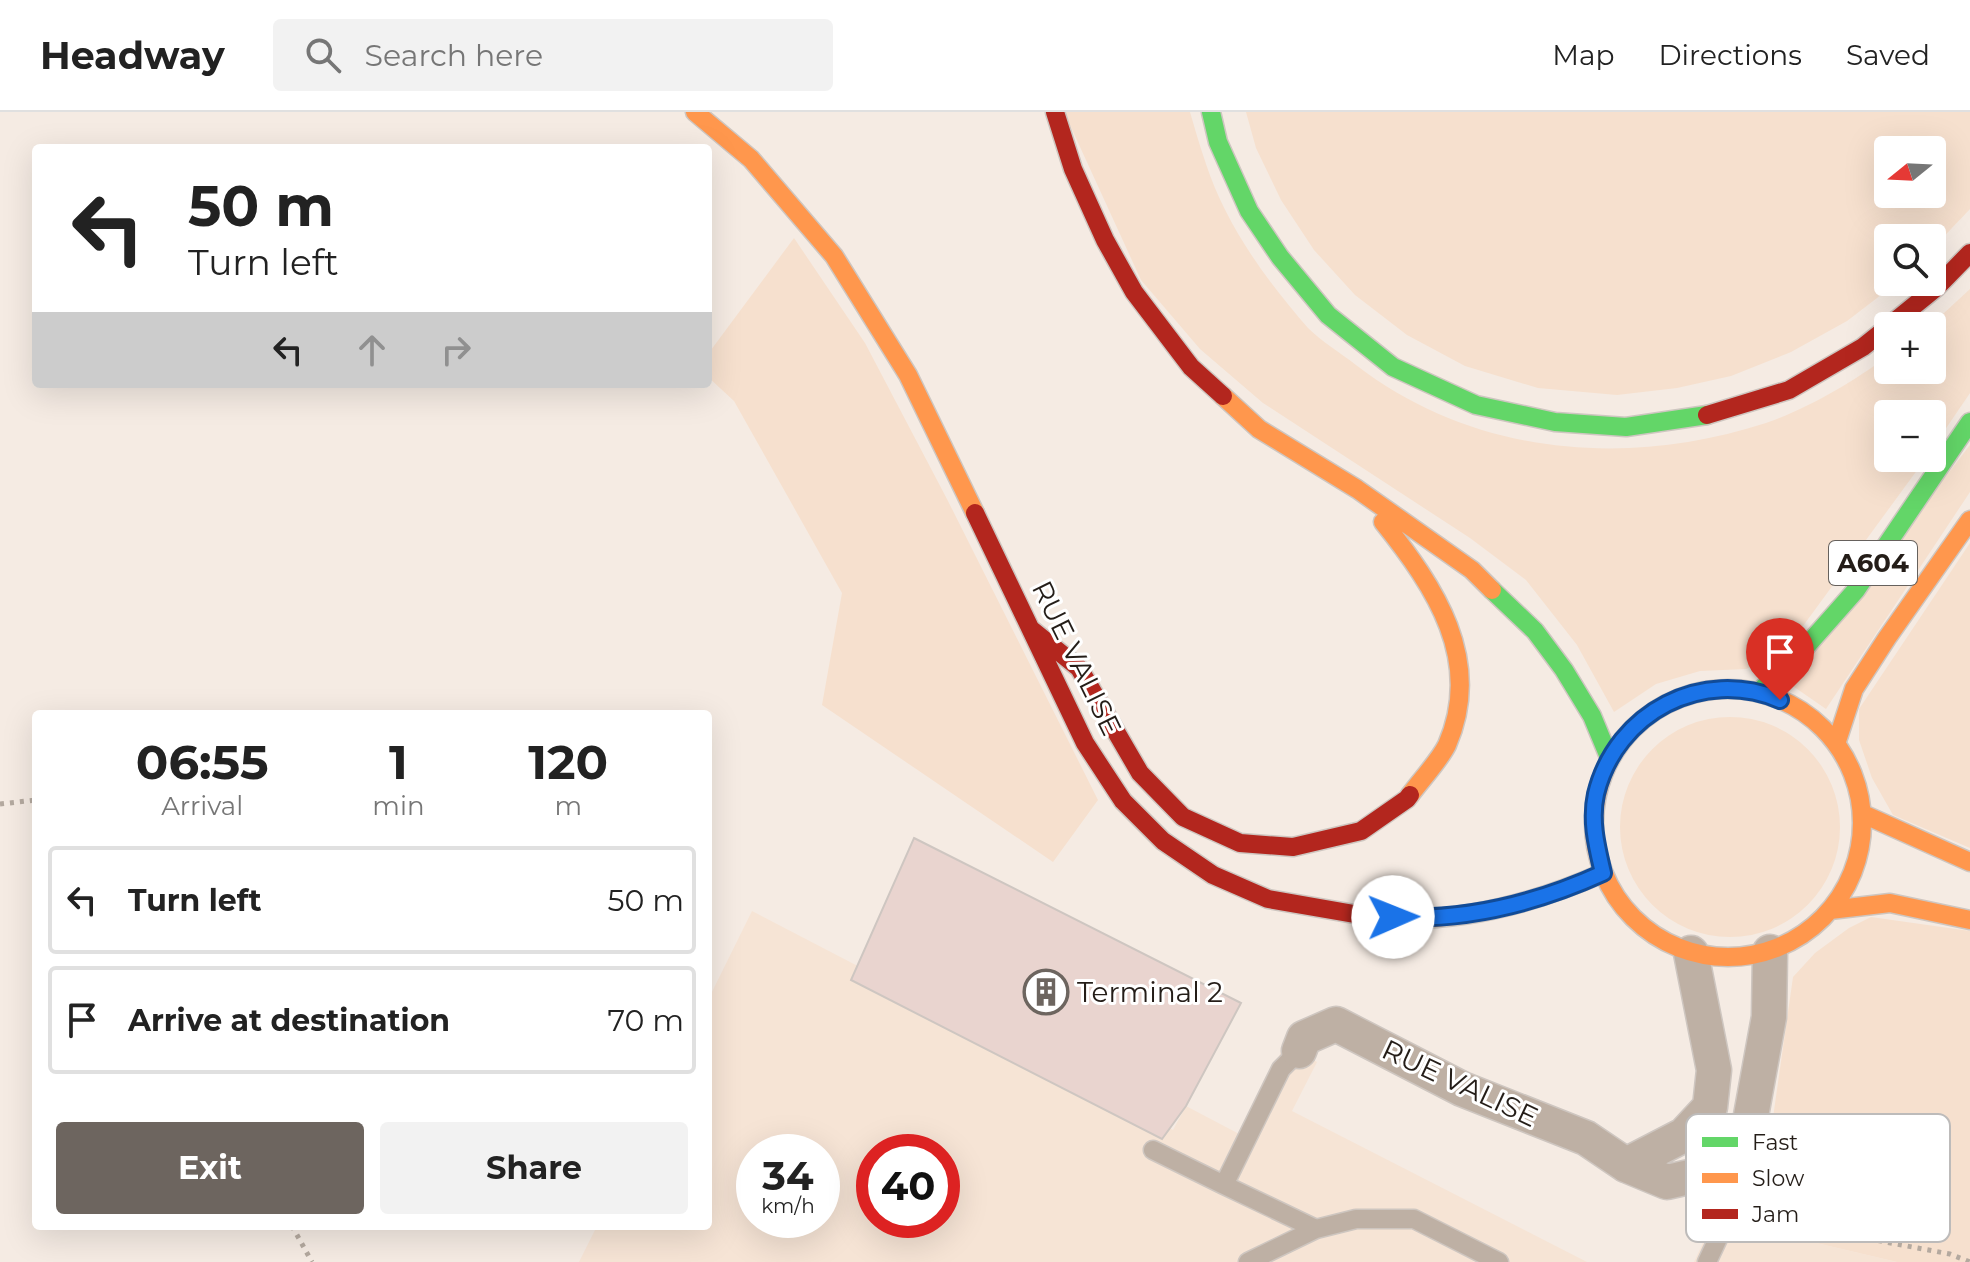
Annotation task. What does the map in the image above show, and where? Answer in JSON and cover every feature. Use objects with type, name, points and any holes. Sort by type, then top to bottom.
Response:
[{"type":"main road","name":"RUE VALISE","points":[[695,112],[751,159],[834,256],[908,375],[1085,743],[1123,801],[1163,841],[1213,875],[1268,899],[1374,917],[1466,914],[1524,903],[1603,873]]},
{"type":"main road","points":[[1055,112],[1073,169],[1105,240],[1134,292],[1191,367],[1259,429],[1357,489],[1472,570],[1535,631],[1564,670],[1592,716],[1609,757]]},
{"type":"main road","points":[[1211,112],[1218,142],[1249,211],[1280,257],[1328,315],[1393,367],[1476,405],[1555,422],[1626,427],[1709,415],[1789,390],[1874,338]]},
{"type":"main road","points":[[1906,312],[1937,287],[1970,253]]},
{"type":"main road","name":"A604","points":[[1760,691],[1803,650],[1856,590],[1970,422]]},
{"type":"main road","points":[[1032,630],[1079,668],[1140,773],[1183,817],[1240,843],[1293,847],[1361,831],[1407,799],[1446,747],[1460,702],[1459,660],[1441,606],[1411,557],[1357,489]]},
{"type":"main road","name":"A604","points":[[1837,741],[1854,689],[1970,520]]},
{"type":"main road","points":[[1716,688],[1760,691],[1800,708],[1837,741],[1856,778],[1863,814],[1859,857],[1848,886],[1830,910],[1800,937],[1770,952],[1730,958],[1691,953],[1654,936],[1624,908],[1603,873],[1594,821],[1596,795],[1609,757],[1637,723],[1674,699],[1716,688]]},
{"type":"main road","points":[[1863,814],[1970,862]]},
{"type":"main road","points":[[1830,910],[1890,903],[1970,920]]},
{"type":"street","points":[[1751,1114],[1769,1017],[1770,952]]},
{"type":"street","points":[[1691,953],[1714,1070],[1710,1107],[1704,1114]]},
{"type":"street","name":"RUE VALISE","points":[[1299,1051],[1304,1038],[1336,1024],[1462,1089],[1586,1138],[1626,1165]]},
{"type":"street","points":[[1626,1165],[1686,1133]]},
{"type":"street","points":[[1626,1165],[1667,1182],[1686,1178]]},
{"type":"lane","points":[[1224,1185],[1281,1069],[1299,1051]]},
{"type":"lane","points":[[1153,1150],[1316,1229]]},
{"type":"lane","points":[[1248,1262],[1316,1229],[1356,1219],[1414,1219],[1499,1262]]},
{"type":"lane","points":[[1707,1262],[1716,1242]]},
{"type":"path","points":[[0,804],[32,800]]},
{"type":"path","points":[[294,1230],[312,1262]]},
{"type":"path","points":[[1882,1242],[1950,1254],[1970,1262]]},
{"type":"shaded area","points":[[1064,112],[1190,112],[1224,209],[1277,291],[1308,328],[1402,395],[1450,419],[1501,435],[1553,445],[1606,448],[1660,446],[1713,437],[1766,423],[1829,394],[1874,366],[1874,384],[1946,384],[1945,312],[1970,289],[1970,393],[1946,428],[1946,400],[1874,400],[1874,472],[1916,472],[1803,626],[1765,661],[1746,669],[1700,671],[1656,684],[1614,712],[1577,645],[1526,580],[1470,538],[1263,403],[1200,349],[1141,280]]},
{"type":"shaded area","points":[[1246,112],[1970,112],[1970,209],[1946,234],[1946,224],[1874,224],[1874,296],[1880,296],[1847,321],[1791,352],[1731,376],[1677,388],[1617,395],[1538,388],[1465,366],[1407,335],[1355,295],[1314,250],[1281,200],[1256,148]]},
{"type":"shaded area","points":[[794,238],[865,343],[1098,800],[1053,862],[822,705],[842,593],[734,401],[712,381],[712,349]]},
{"type":"shaded area","points":[[1970,445],[1970,492],[1826,709],[1787,682]]},
{"type":"shaded area","points":[[1970,543],[1970,848],[1893,815],[1872,778],[1859,740],[1859,709]]},
{"type":"shaded area","points":[[1730,717],[1772,725],[1808,749],[1832,785],[1840,827],[1832,869],[1808,905],[1772,929],[1730,937],[1688,929],[1652,905],[1628,869],[1620,827],[1628,785],[1652,749],[1688,725]]},
{"type":"shaded area","points":[[752,911],[1173,1130],[1186,1106],[1243,1136],[1285,1043],[1317,1062],[1292,1111],[1587,1262],[579,1262],[595,1230],[712,1230],[712,992]]},
{"type":"shaded area","points":[[1871,917],[1970,931],[1970,1262],[1897,1262],[1812,1242],[1950,1242],[1950,1114],[1774,1114],[1793,977],[1815,953],[1849,928]]},
{"type":"shaded area","points":[[1703,1242],[1812,1242],[1897,1262],[1694,1262]]},
{"type":"building","name":"Terminal 2","points":[[914,838],[1241,1003],[1186,1106],[1162,1139],[851,980]]},
{"type":"traffic: fast","points":[[1211,112],[1218,142],[1249,211],[1280,257],[1328,315],[1393,367],[1476,405],[1555,422],[1626,427],[1707,415]]},
{"type":"traffic: fast","points":[[1760,691],[1803,650],[1856,590],[1970,422]]},
{"type":"traffic: fast","points":[[1492,590],[1535,631],[1564,670],[1592,716],[1609,757]]},
{"type":"traffic: slow","points":[[695,112],[751,159],[834,256],[908,375],[975,513]]},
{"type":"traffic: slow","points":[[1223,396],[1259,429],[1357,489],[1472,570],[1492,590]]},
{"type":"traffic: slow","points":[[1837,741],[1854,689],[1970,520]]},
{"type":"traffic: slow","points":[[1383,522],[1436,599],[1457,654],[1460,683],[1457,714],[1447,745],[1410,795]]},
{"type":"traffic: slow","points":[[1741,689],[1779,699],[1803,711],[1823,728],[1840,748],[1852,772],[1860,797],[1862,823],[1860,849],[1852,874],[1840,898],[1823,918],[1803,935],[1779,947],[1754,955],[1715,957],[1677,947],[1653,935],[1624,908],[1604,874],[1596,849],[1594,810],[1604,772],[1616,748],[1643,719],[1677,699],[1702,691],[1741,689]]},
{"type":"traffic: slow","points":[[1863,814],[1970,862]]},
{"type":"traffic: slow","points":[[1360,915],[1422,919],[1484,911],[1545,895],[1603,873]]},
{"type":"traffic: slow","points":[[1830,910],[1890,903],[1970,920]]},
{"type":"traffic: jam","points":[[1055,112],[1073,169],[1105,240],[1134,292],[1191,367],[1223,396]]},
{"type":"traffic: jam","points":[[1906,312],[1937,287],[1970,253]]},
{"type":"traffic: jam","points":[[1707,415],[1789,390],[1874,338]]},
{"type":"traffic: jam","points":[[975,513],[1085,743],[1123,801],[1163,841],[1213,875],[1268,899],[1360,915]]},
{"type":"traffic: jam","points":[[1032,630],[1079,668],[1140,773],[1183,817],[1240,843],[1293,847],[1361,831],[1410,795]]},
{"type":"place","name":"Terminal 2","points":[[1046,992]]},
{"type":"route","points":[[1393,917],[1466,914],[1524,903],[1603,873],[1594,835],[1596,795],[1609,757],[1637,723],[1674,699],[1716,688],[1760,691],[1780,700]]}]
